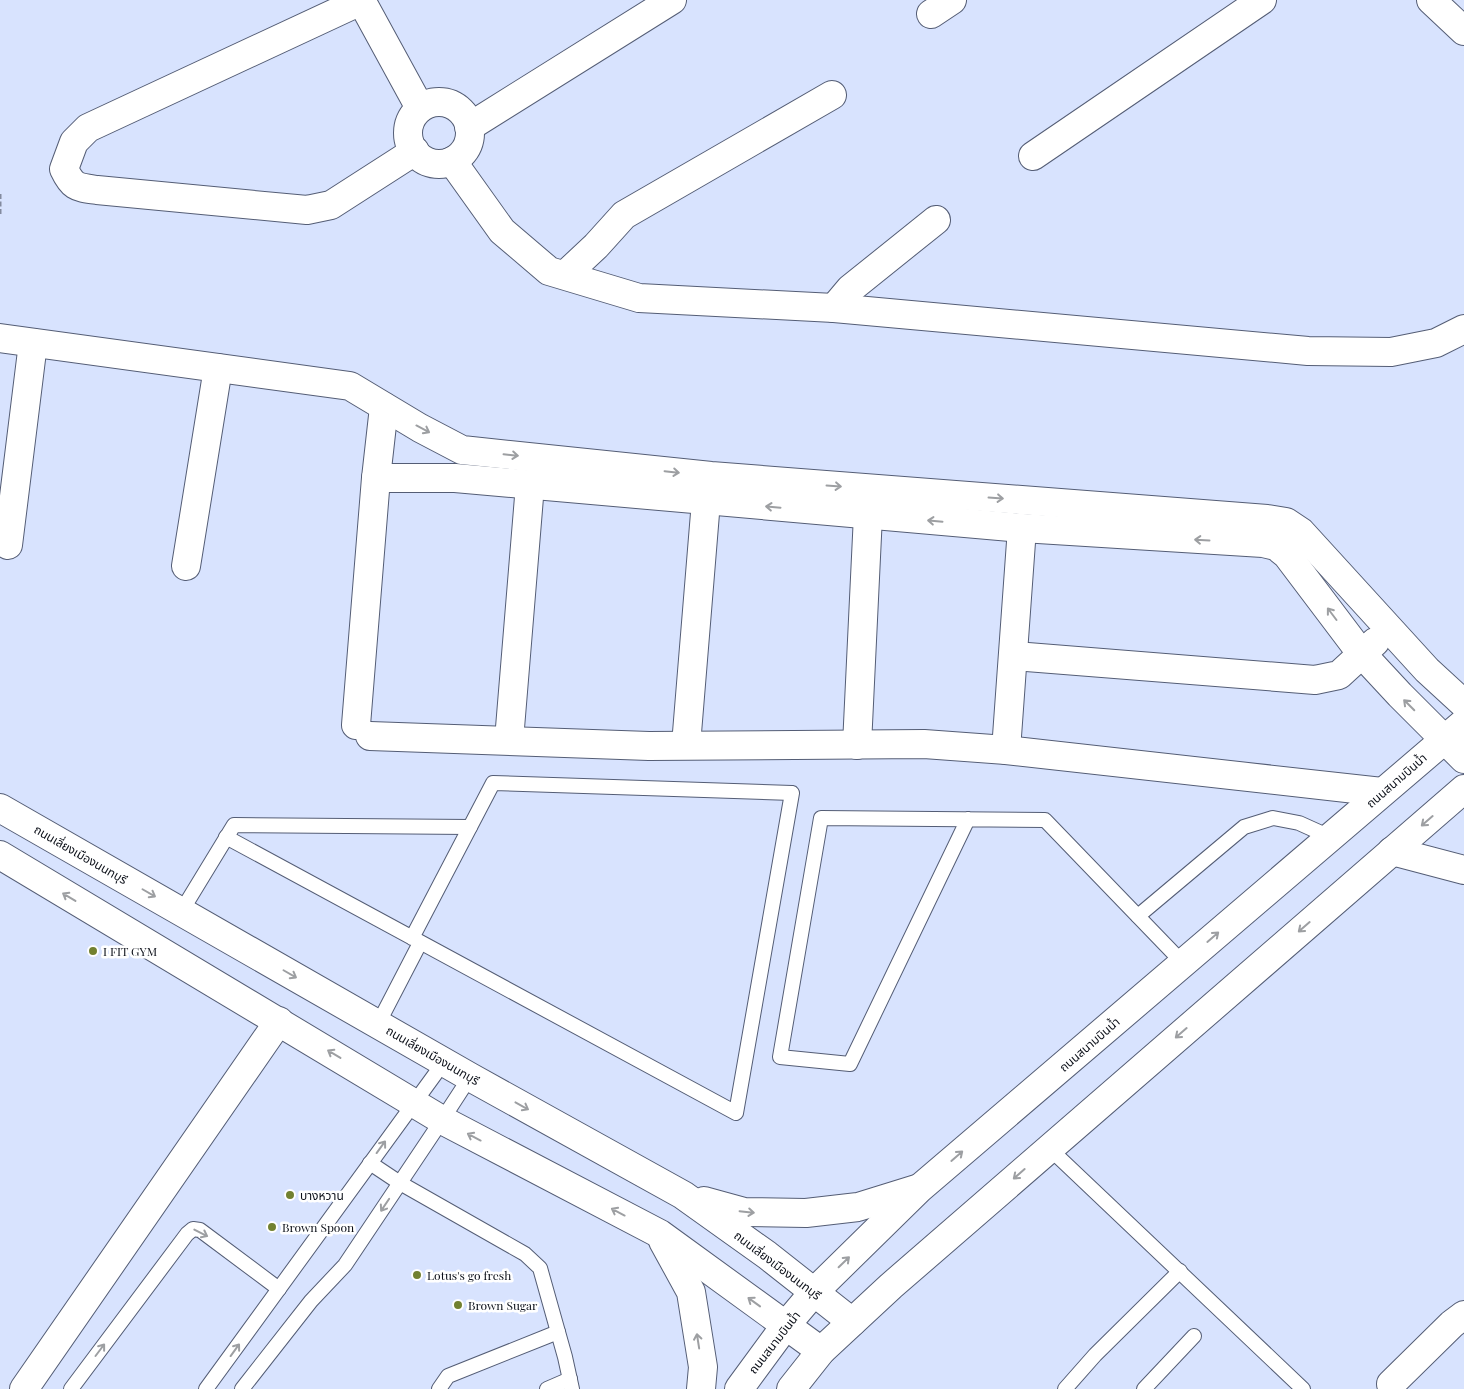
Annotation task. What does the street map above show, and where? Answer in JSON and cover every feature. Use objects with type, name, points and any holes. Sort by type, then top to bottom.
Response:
[{"type":"street","points":[[415,151],[331,205],[307,210],[97,190],[80,187],[70,181],[64,169],[74,142],[88,128],[362,0],[420,108]]},
{"type":"street","points":[[469,127],[672,0]]},
{"type":"street","points":[[1033,156],[1262,0]]},
{"type":"street","points":[[1431,0],[1464,31]]},
{"type":"street","points":[[565,275],[596,246],[624,215],[832,95]]},
{"type":"street","points":[[444,102],[456,106],[464,115],[469,127],[470,137],[460,155],[452,161],[442,163],[422,158],[410,143],[408,133],[410,124],[420,108],[432,103],[444,102]]},
{"type":"street","points":[[452,161],[502,231],[549,271],[640,298],[834,308],[1308,351],[1392,352],[1436,343],[1464,328]]},
{"type":"street","points":[[834,308],[850,289],[936,220]]},
{"type":"street","points":[[0,338],[350,386],[420,428],[462,450],[868,515],[1022,528],[1263,543],[1281,534],[1301,532],[1389,630],[1427,670],[1464,704]]},
{"type":"street","points":[[8,545],[34,343]]},
{"type":"street","points":[[186,566],[218,368]]},
{"type":"street","points":[[384,407],[376,478],[363,731],[649,746],[924,744],[1006,750],[1382,792]]},
{"type":"street","points":[[455,478],[462,450]]},
{"type":"street","points":[[376,478],[455,478],[530,485],[709,489],[1098,506],[1266,519],[1281,534],[1287,556],[1361,653],[1400,695],[1454,731],[1464,759]]},
{"type":"street","points":[[509,740],[530,485]]},
{"type":"street","points":[[686,745],[709,489]]},
{"type":"street","points":[[1095,533],[1098,506]]},
{"type":"street","points":[[857,745],[868,515]]},
{"type":"street","points":[[1006,750],[1022,528]]},
{"type":"street","points":[[1014,656],[1315,680],[1339,675],[1361,653],[1389,630]]},
{"type":"street","name":"ถนนสนามบินน้ำ","points":[[739,1389],[786,1325],[814,1292],[920,1188],[1454,731]]},
{"type":"street","points":[[791,1389],[821,1352],[852,1322],[1049,1148],[1464,789]]},
{"type":"street","name":"ถนนเลี่ยงเมืองนนทบุรี","points":[[0,808],[470,1077],[683,1195],[767,1255],[852,1322]]},
{"type":"street","points":[[1392,851],[1464,870]]},
{"type":"street","points":[[0,855],[442,1120],[660,1234],[821,1352]]},
{"type":"street","points":[[24,1389],[279,1021]]},
{"type":"street","points":[[683,1195],[744,1212],[806,1213],[858,1207],[920,1188]]},
{"type":"street","points":[[660,1234],[691,1292],[703,1367],[701,1389]]},
{"type":"street","points":[[1391,1384],[1460,1325]]},
{"type":"lane","points":[[226,837],[416,941],[736,1113],[792,793],[493,783],[470,827],[416,941],[378,1024]]},
{"type":"lane","points":[[968,819],[850,1064],[780,1057],[821,818],[968,819],[1045,820],[1183,963]]},
{"type":"lane","points":[[1138,916],[1244,827],[1273,818],[1299,823],[1330,837]]},
{"type":"lane","points":[[181,912],[234,825],[470,827]]},
{"type":"lane","points":[[206,1389],[444,1062]]},
{"type":"lane","points":[[242,1389],[311,1302],[344,1265],[470,1077]]},
{"type":"lane","points":[[1049,1148],[1303,1389]]},
{"type":"lane","points":[[370,1163],[400,1183],[525,1254],[540,1268],[571,1384],[547,1389]]},
{"type":"lane","points":[[71,1389],[186,1234],[193,1228],[200,1230],[278,1289]]},
{"type":"lane","points":[[1065,1389],[1095,1355],[1180,1271]]},
{"type":"lane","points":[[440,1389],[448,1376],[558,1332]]},
{"type":"lane","points":[[1144,1389],[1194,1336]]},
{"type":"path","points":[[0,194],[0,214]]},
{"type":"place","name":"I FIT GYM","points":[[93,951]]},
{"type":"place","name":"บางหวาน","points":[[290,1195]]},
{"type":"place","name":"Brown Spoon","points":[[272,1227]]},
{"type":"place","name":"Lotus's go fresh","points":[[417,1275]]},
{"type":"place","name":"Brown Sugar","points":[[458,1305]]}]
